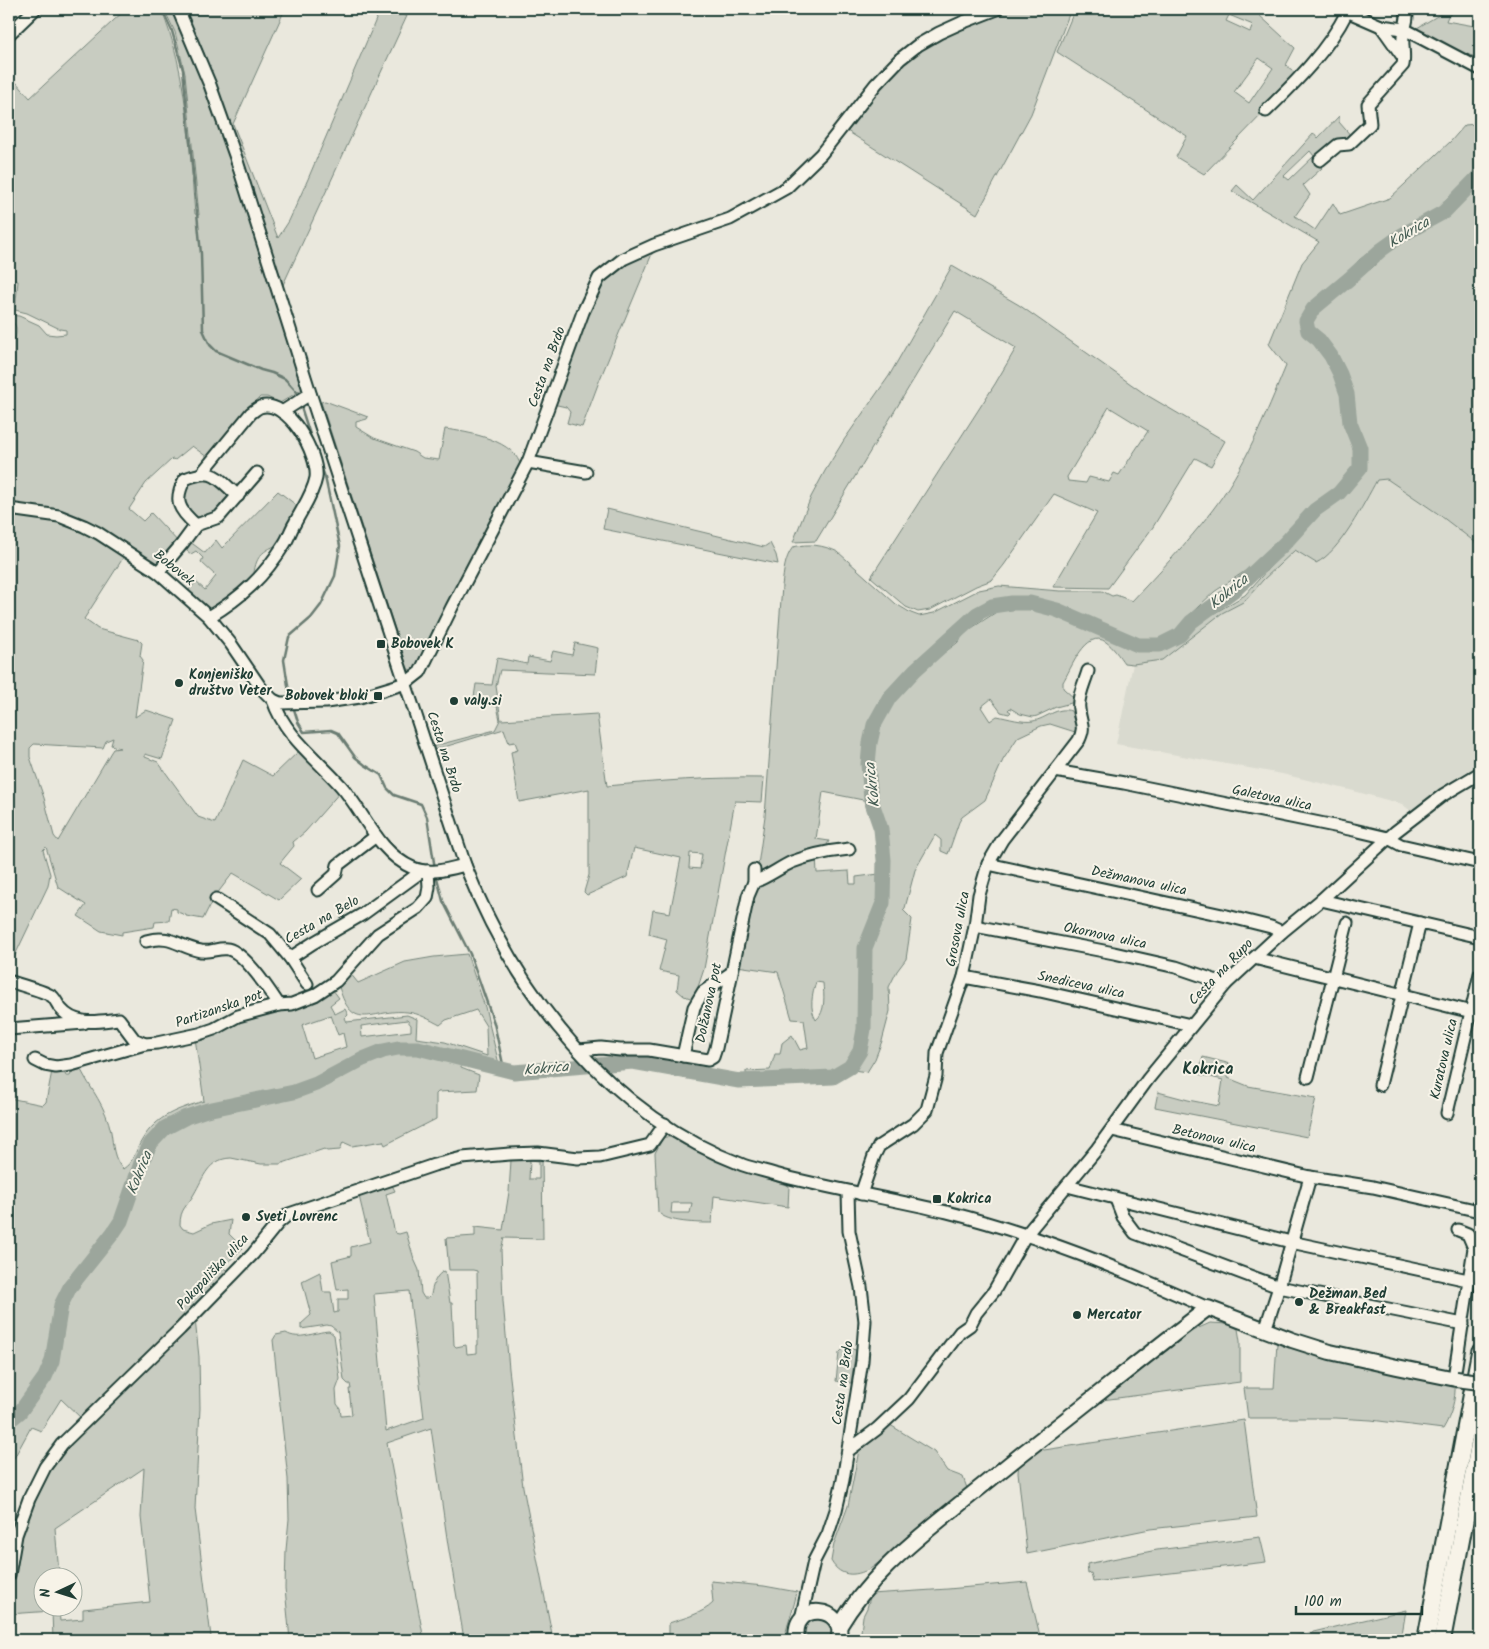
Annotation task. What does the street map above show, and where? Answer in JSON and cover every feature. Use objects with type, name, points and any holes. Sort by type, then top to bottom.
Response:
[{"type":"highway","points":[[1426,1640],[1480,1352]]},
{"type":"highway","points":[[1442,1640],[1480,1440]]},
{"type":"main road","points":[[797,1640],[796,1632],[801,1619],[813,1612],[825,1613],[844,1606],[867,1587],[905,1548],[1106,1389],[1147,1354],[1208,1308],[1264,1330],[1330,1352],[1455,1379],[1480,1382]]},
{"type":"main road","points":[[839,1634],[867,1587]]},
{"type":"main road","points":[[825,1613],[835,1619],[839,1634]]},
{"type":"street","points":[[9,34],[35,9]]},
{"type":"street","points":[[178,9],[210,85],[236,158],[302,399],[406,683],[344,700],[301,703],[278,701],[277,712],[304,747],[341,786],[367,820],[376,836],[399,860],[412,868],[425,871],[445,870],[465,865]]},
{"type":"street","name":"Cesta na Brdo","points":[[801,1619],[811,1574],[836,1510],[849,1450],[862,1361],[865,1321],[862,1294],[849,1232],[848,1192],[745,1165],[710,1151],[681,1135],[633,1102],[616,1088],[579,1050],[542,1006],[509,958],[477,894],[465,865],[406,683],[420,672],[528,462],[583,312],[599,278],[623,259],[654,245],[730,219],[786,188],[821,154],[876,84],[900,59],[918,45],[939,33],[961,22],[997,9]]},
{"type":"street","points":[[1320,160],[1338,145],[1349,144],[1370,124],[1368,104],[1403,65],[1402,38],[1407,21],[1405,9]]},
{"type":"street","points":[[1266,111],[1304,73],[1342,21],[1344,10],[1381,26],[1404,28],[1471,66],[1480,69]]},
{"type":"street","points":[[1381,26],[1404,58]]},
{"type":"street","points":[[282,412],[302,399]]},
{"type":"street","points":[[202,473],[251,413],[260,407],[270,406],[282,412],[302,432],[311,452],[316,477],[307,503],[273,560],[254,584],[209,617]]},
{"type":"street","points":[[528,462],[586,472]]},
{"type":"street","points":[[196,524],[183,513],[178,500],[179,490],[184,480],[202,473],[212,474],[238,496]]},
{"type":"street","points":[[158,572],[196,524],[219,517],[258,473]]},
{"type":"street","name":"Bobovek","points":[[9,509],[59,516],[84,526],[158,572],[209,617],[231,644],[261,688],[278,701]]},
{"type":"street","name":"Grosova ulica","points":[[861,1194],[874,1156],[880,1146],[913,1124],[927,1110],[934,1084],[937,1053],[964,978],[975,926],[979,895],[988,864],[1002,840],[1079,740],[1083,732],[1083,724],[1078,709],[1088,671]]},
{"type":"street","name":"Galetova ulica","points":[[1055,771],[1171,792],[1388,838],[1400,845],[1480,864]]},
{"type":"street","name":"Cesta na Rupo","points":[[849,1450],[910,1399],[960,1332],[970,1324],[994,1291],[1025,1236],[1112,1130],[1148,1079],[1226,984],[1388,838],[1431,804],[1480,773]]},
{"type":"street","name":"Cesta na Belo","points":[[318,890],[336,874],[338,865],[376,836]]},
{"type":"street","name":"Dolžanova pot","points":[[579,1050],[602,1048],[649,1050],[708,1060],[713,1057],[754,876],[763,879],[792,862],[832,851],[849,849]]},
{"type":"street","name":"Dežmanova ulica","points":[[988,864],[1228,916],[1271,927],[1282,932]]},
{"type":"street","name":"Cesta na Belo","points":[[216,899],[270,934],[290,958],[313,942],[363,914],[425,871]]},
{"type":"street","name":"Partizanska pot","points":[[35,1060],[45,1065],[56,1067],[71,1066],[145,1044],[199,1034],[214,1029],[238,1016],[278,1005],[292,1004],[315,995],[336,981],[378,934],[418,908],[427,898],[429,887],[425,871]]},
{"type":"street","points":[[1321,900],[1480,937]]},
{"type":"street","points":[[1308,1077],[1347,923]]},
{"type":"street","points":[[1380,1085],[1420,923]]},
{"type":"street","name":"Okornova ulica","points":[[975,926],[1114,952],[1176,967],[1226,984]]},
{"type":"street","points":[[146,941],[163,938],[202,951],[223,948],[232,950],[260,977],[278,1005]]},
{"type":"street","points":[[290,958],[308,984]]},
{"type":"street","name":"Kuratova ulica","points":[[1254,958],[1476,1013]]},
{"type":"street","points":[[683,1056],[694,1007],[703,992],[731,973]]},
{"type":"street","name":"Kuratova ulica","points":[[1447,1113],[1476,1013],[1480,974]]},
{"type":"street","name":"Snediceva ulica","points":[[964,978],[1040,991],[1191,1025]]},
{"type":"street","points":[[9,981],[47,993],[53,997],[62,1011],[86,1023]]},
{"type":"street","points":[[9,1029],[119,1019],[134,1040],[145,1044]]},
{"type":"street","name":"Pokopališka ulica","points":[[9,1575],[16,1535],[29,1499],[45,1466],[62,1444],[180,1329],[253,1254],[278,1223],[289,1214],[434,1165],[462,1158],[538,1153],[578,1158],[600,1157],[630,1150],[650,1145],[665,1124]]},
{"type":"street","name":"Betonova ulica","points":[[1112,1130],[1310,1177],[1373,1187],[1474,1210]]},
{"type":"street","points":[[1264,1330],[1279,1287],[1310,1177]]},
{"type":"street","points":[[1067,1186],[1291,1242],[1468,1280]]},
{"type":"street","points":[[848,1192],[947,1212],[1025,1236],[1105,1263],[1208,1308]]},
{"type":"street","points":[[1116,1199],[1123,1217],[1135,1233],[1279,1287],[1463,1324]]},
{"type":"street","points":[[1455,1379],[1474,1248],[1468,1234],[1458,1230]]},
{"type":"street","points":[[811,1574],[812,1593],[815,1603],[825,1613]]},
{"type":"shaded area","points":[[126,9],[161,9],[170,33],[182,84],[189,136],[195,214],[199,215],[185,74],[175,32],[164,9],[172,9],[192,55],[227,149],[304,388],[280,403],[267,397],[260,397],[207,457],[192,446],[175,460],[172,459],[146,483],[129,509],[143,521],[151,513],[181,545],[161,568],[113,537],[9,506],[9,340],[15,338],[16,330],[14,323],[9,320],[9,315],[19,316],[39,325],[47,334],[66,334],[66,330],[27,313],[15,310],[18,281],[9,280],[9,74],[30,98]]},
{"type":"shaded area","points":[[184,9],[285,9],[233,124],[278,238],[289,221],[308,179],[380,10],[386,9],[407,16],[282,287],[204,53]]},
{"type":"shaded area","points":[[1007,9],[1071,9],[1031,114],[977,214],[844,129],[879,86],[909,57],[951,31]]},
{"type":"shaded area","points":[[1075,9],[1247,9],[1258,14],[1295,48],[1286,65],[1299,76],[1204,174],[1176,157],[1187,136],[1057,52]],"holes":[[[1229,15],[1253,25],[1250,32],[1226,21]],[[1259,58],[1273,68],[1249,103],[1234,92]]]},
{"type":"shaded area","points":[[1449,9],[1450,15],[1446,21],[1480,27],[1480,66],[1472,62],[1473,56],[1450,50],[1435,43],[1417,28]]},
{"type":"shaded area","points":[[1339,116],[1339,122],[1352,137],[1316,160],[1322,168],[1303,185],[1310,195],[1295,216],[1315,230],[1333,203],[1340,215],[1390,198],[1451,141],[1465,125],[1476,124],[1480,120],[1480,168],[1441,209],[1400,229],[1359,260],[1345,278],[1315,299],[1303,322],[1304,330],[1310,340],[1319,345],[1332,362],[1338,375],[1349,436],[1355,448],[1357,467],[1337,491],[1307,511],[1257,563],[1214,592],[1183,621],[1176,632],[1169,636],[1152,641],[1135,641],[1098,626],[1083,616],[1054,604],[1031,599],[987,602],[931,648],[891,688],[882,700],[875,713],[866,742],[864,772],[868,801],[823,792],[816,839],[829,841],[826,847],[762,876],[757,872],[765,816],[782,586],[786,561],[793,547],[816,545],[838,552],[896,604],[919,616],[934,613],[979,590],[999,586],[1060,591],[1102,591],[1112,596],[1116,595],[1132,601],[1183,546],[1211,512],[1244,460],[1286,366],[1269,344],[1302,263],[1319,242],[1232,191],[1237,185],[1253,200],[1314,133],[1318,138]],"holes":[[[1310,151],[1314,156],[1289,180],[1284,176]]]},
{"type":"shaded area","points":[[1480,182],[1480,546],[1437,513],[1387,479],[1377,480],[1351,526],[1334,549],[1325,557],[1316,563],[1295,550],[1263,580],[1245,601],[1222,613],[1162,660],[1133,664],[1124,663],[1106,642],[1099,639],[1086,645],[1080,652],[1063,682],[1063,688],[1075,699],[1075,702],[1056,707],[1033,717],[1020,714],[1010,708],[1008,710],[1011,712],[1009,714],[1001,712],[991,699],[981,707],[990,721],[997,716],[1020,721],[1033,721],[1056,711],[1071,711],[1076,727],[1075,732],[1050,724],[1041,726],[1018,737],[1003,760],[985,800],[962,817],[959,822],[948,854],[941,851],[941,840],[935,835],[915,870],[903,910],[912,919],[906,959],[889,987],[890,1011],[882,1041],[875,1059],[867,1072],[853,1070],[865,1042],[867,1027],[868,947],[870,937],[887,905],[889,884],[886,837],[873,793],[875,757],[873,749],[875,733],[890,705],[914,677],[957,643],[967,631],[1001,609],[1046,609],[1140,650],[1160,651],[1187,636],[1203,620],[1245,595],[1289,545],[1296,533],[1317,512],[1341,495],[1361,472],[1365,462],[1363,445],[1353,417],[1352,395],[1344,373],[1333,353],[1311,330],[1310,324],[1315,312],[1373,267],[1396,243],[1451,213]]},
{"type":"shaded area","points":[[654,249],[582,427],[567,423],[570,412],[566,407],[553,404],[587,310],[602,281],[614,270]]},
{"type":"shaded area","points":[[952,266],[1019,305],[1145,394],[1225,441],[1211,466],[1195,458],[1153,527],[1108,588],[1053,587],[1097,513],[1054,494],[992,580],[976,586],[930,610],[918,612],[906,607],[871,577],[995,384],[1016,348],[955,311],[816,541],[793,542],[811,497],[825,471],[844,440],[889,376]],"holes":[[[1109,407],[1148,431],[1119,475],[1114,473],[1109,482],[1089,477],[1086,483],[1068,481],[1067,477]]]},
{"type":"shaded area","points":[[325,401],[368,417],[356,422],[356,427],[374,438],[414,452],[423,458],[439,460],[445,429],[466,432],[490,439],[501,444],[518,458],[521,468],[416,668],[409,670],[407,666],[321,402]]},
{"type":"shaded area","points":[[207,477],[233,496],[219,513],[200,519],[187,511],[182,497],[189,483]]},
{"type":"shaded area","points":[[1387,479],[1437,513],[1480,546],[1480,767],[1467,771],[1456,778],[1412,812],[1402,804],[1282,774],[1116,744],[1133,664],[1162,660],[1222,613],[1245,601],[1263,580],[1295,550],[1316,563],[1355,520],[1377,480]]},
{"type":"shaded area","points":[[278,491],[300,508],[280,544],[262,553],[259,557],[255,567],[253,582],[211,612],[187,592],[196,582],[205,590],[216,576],[201,562],[203,558],[196,551],[191,554],[183,548],[188,542],[205,553],[216,540],[222,548]]},
{"type":"shaded area","points":[[607,509],[764,547],[770,543],[778,564],[603,529]]},
{"type":"shaded area","points":[[9,513],[56,519],[100,538],[125,555],[84,619],[98,629],[139,640],[142,643],[140,656],[143,660],[135,717],[146,710],[176,720],[162,759],[145,754],[145,757],[158,762],[198,817],[215,823],[243,760],[273,776],[301,749],[341,791],[305,832],[293,842],[294,846],[280,863],[301,879],[279,900],[233,873],[213,899],[203,919],[186,916],[177,912],[177,909],[171,908],[169,921],[155,922],[154,927],[122,932],[122,935],[101,931],[78,916],[86,905],[58,887],[46,847],[43,850],[50,874],[48,886],[9,968]],"holes":[[[113,738],[111,745],[120,748],[113,749],[58,841],[54,836],[30,757],[30,748],[34,744],[103,748],[106,741]]]},
{"type":"shaded area","points":[[575,643],[598,648],[595,674],[500,670],[496,686],[501,720],[597,714],[607,786],[725,778],[764,778],[762,802],[735,801],[704,969],[694,999],[684,996],[677,990],[679,975],[659,971],[667,939],[649,934],[653,910],[670,913],[681,858],[634,848],[627,877],[587,895],[584,892],[589,875],[589,789],[519,802],[511,752],[518,750],[515,742],[509,743],[504,729],[434,750],[434,746],[495,730],[500,720],[497,706],[473,704],[476,684],[492,685],[497,658],[527,664],[528,657],[550,661],[553,651],[572,655]],"holes":[[[690,853],[702,854],[700,869],[689,868]]]},
{"type":"shaded area","points":[[816,857],[817,873],[849,871],[850,884],[856,884],[856,877],[879,874],[878,905],[862,956],[860,1038],[852,1058],[844,1065],[832,1071],[803,1076],[746,1074],[746,1071],[770,1070],[775,1054],[780,1054],[782,1043],[792,1035],[800,1050],[808,1048],[804,1020],[792,1019],[778,972],[737,966],[750,905],[759,884],[788,866]],"holes":[[[816,982],[823,983],[823,1008],[816,1020],[812,1011],[812,997]]]},
{"type":"shaded area","points":[[467,954],[485,1007],[499,1064],[432,1048],[405,1045],[391,1046],[369,1052],[305,1084],[265,1095],[205,1107],[177,1118],[164,1126],[145,1147],[135,1170],[124,1207],[113,1230],[103,1243],[90,1254],[90,1259],[60,1298],[55,1316],[49,1363],[9,1418],[9,1098],[43,1105],[46,1102],[52,1071],[63,1070],[66,1076],[70,1076],[72,1072],[80,1068],[106,1114],[115,1156],[123,1169],[130,1163],[142,1140],[154,1124],[177,1110],[204,1101],[195,1038],[249,1016],[306,1005],[333,990],[339,998],[330,1005],[335,1014],[345,1009],[348,1015],[345,1018],[347,1022],[407,1015],[417,1019],[416,1038],[445,1042],[487,1056],[486,1026],[476,1010],[446,1020],[440,1025],[420,1015],[407,1012],[358,1015],[351,1011],[345,1002],[339,987],[350,973],[358,983],[405,962]],"holes":[[[331,1015],[338,1035],[343,1033],[346,1047],[312,1058],[302,1025]],[[407,1020],[411,1025],[411,1031],[362,1037],[361,1026]]]},
{"type":"shaded area","points":[[401,1051],[438,1055],[461,1065],[461,1068],[479,1075],[477,1090],[438,1092],[436,1094],[436,1119],[385,1145],[383,1141],[352,1146],[343,1142],[340,1150],[327,1151],[324,1149],[280,1164],[261,1164],[231,1158],[223,1159],[212,1165],[183,1211],[180,1225],[183,1229],[194,1232],[211,1224],[231,1220],[229,1234],[243,1248],[223,1267],[230,1274],[82,1419],[61,1399],[41,1431],[31,1427],[14,1458],[9,1457],[9,1426],[36,1401],[54,1365],[56,1334],[70,1288],[122,1223],[144,1162],[154,1145],[165,1133],[188,1119],[213,1111],[295,1096],[320,1086],[360,1064]]},
{"type":"shaded area","points":[[1203,1057],[1231,1064],[1228,1078],[1248,1086],[1316,1098],[1307,1137],[1155,1107],[1158,1092],[1219,1106],[1223,1080],[1198,1074]]},
{"type":"shaded area","points":[[671,1137],[684,1145],[733,1167],[789,1186],[788,1207],[714,1196],[712,1223],[683,1222],[662,1216],[658,1212],[655,1153],[663,1138]],"holes":[[[672,1203],[692,1203],[690,1213],[671,1213]]]},
{"type":"shaded area","points":[[542,1156],[543,1239],[504,1238],[501,1250],[509,1369],[523,1487],[552,1634],[518,1635],[518,1640],[478,1638],[475,1640],[462,1640],[464,1639],[431,1428],[387,1443],[424,1640],[290,1640],[285,1588],[289,1519],[288,1479],[273,1340],[276,1335],[286,1333],[301,1336],[329,1331],[334,1335],[340,1379],[336,1390],[337,1404],[340,1408],[341,1416],[352,1415],[349,1389],[351,1389],[350,1384],[344,1380],[338,1332],[327,1325],[301,1329],[301,1324],[311,1315],[302,1281],[320,1272],[323,1292],[331,1292],[334,1313],[338,1312],[338,1299],[348,1299],[348,1289],[337,1290],[332,1261],[351,1256],[351,1247],[370,1242],[359,1196],[392,1185],[395,1191],[386,1194],[395,1233],[406,1232],[419,1270],[421,1293],[424,1298],[428,1298],[431,1295],[433,1284],[437,1277],[445,1271],[450,1303],[452,1303],[454,1345],[456,1347],[466,1345],[467,1354],[477,1353],[477,1271],[449,1270],[446,1238],[475,1236],[475,1227],[503,1230],[509,1192],[511,1160],[516,1157]],"holes":[[[530,1160],[539,1161],[539,1179],[529,1179]],[[409,1291],[424,1418],[386,1431],[374,1294]]]},
{"type":"shaded area","points":[[195,1319],[199,1357],[200,1408],[195,1509],[211,1637],[199,1640],[53,1640],[52,1616],[60,1616],[60,1621],[83,1619],[83,1609],[150,1602],[141,1517],[144,1468],[55,1528],[58,1566],[32,1566],[32,1612],[9,1614],[11,1581],[22,1534],[50,1467],[68,1444],[89,1423],[144,1373],[149,1364]]},
{"type":"shaded area","points":[[1210,1323],[1228,1324],[1238,1329],[1240,1341],[1240,1382],[1102,1400],[1192,1331]]},
{"type":"shaded area","points":[[1277,1343],[1398,1374],[1455,1384],[1454,1401],[1448,1419],[1443,1429],[1371,1420],[1336,1418],[1248,1418],[1244,1388],[1274,1388]]},
{"type":"shaded area","points":[[847,1348],[856,1350],[851,1383],[836,1381],[839,1353]]},
{"type":"shaded area","points":[[1244,1420],[1257,1517],[1150,1529],[1027,1554],[1018,1472],[1019,1463],[1040,1448],[1044,1450]]},
{"type":"shaded area","points":[[887,1423],[934,1452],[947,1471],[963,1477],[968,1491],[873,1567],[856,1574],[845,1573],[835,1567],[831,1561],[834,1544],[848,1506],[860,1445]]},
{"type":"shaded area","points":[[1260,1537],[1266,1562],[1093,1582],[1091,1573],[1088,1574],[1087,1564],[1157,1550]]},
{"type":"shaded area","points":[[711,1581],[764,1586],[797,1592],[784,1639],[669,1640],[669,1623],[698,1613],[713,1603]]},
{"type":"shaded area","points":[[1027,1582],[1041,1640],[860,1640],[863,1616],[871,1594]]},
{"type":"shaded area","points":[[1406,1610],[1401,1640],[1289,1640],[1288,1638]]},
{"type":"shaded area","points":[[820,1619],[827,1622],[832,1629],[830,1640],[806,1640],[804,1631],[807,1625],[812,1621]]},
{"type":"waterway","points":[[162,9],[172,31],[183,70],[201,254],[203,330],[210,345],[216,351],[285,379],[297,392]]},
{"type":"waterway","name":"Kokrica","points":[[9,1421],[20,1412],[45,1377],[52,1361],[61,1305],[70,1287],[121,1221],[141,1163],[151,1143],[165,1128],[186,1117],[207,1110],[294,1092],[316,1084],[363,1059],[383,1051],[398,1048],[418,1048],[514,1072],[633,1062],[739,1081],[833,1077],[850,1067],[860,1051],[864,1029],[865,948],[883,903],[884,860],[881,829],[871,800],[868,764],[874,725],[889,698],[915,670],[977,614],[992,606],[1030,603],[1057,610],[1138,645],[1160,645],[1180,635],[1191,622],[1237,588],[1284,544],[1315,510],[1339,493],[1360,468],[1360,448],[1350,423],[1347,394],[1340,374],[1331,356],[1319,340],[1308,331],[1306,321],[1313,309],[1381,250],[1402,235],[1444,212],[1480,175]]},
{"type":"waterway","points":[[300,404],[313,444]]},
{"type":"waterway","points":[[290,698],[284,660],[289,637],[311,618],[321,605],[335,576],[340,546],[325,477],[320,464]]},
{"type":"waterway","points":[[293,706],[298,722],[304,732],[331,730],[338,733],[355,757],[381,775],[387,788],[394,795],[421,804],[427,817],[435,869]]},
{"type":"waterway","points":[[436,874],[443,901],[470,954],[494,1023],[504,1069]]},
{"type":"place","name":"Bobovek K","points":[[381,644]]},
{"type":"place","name":"Konjeniško društvo Veter","points":[[179,683]]},
{"type":"place","name":"Bobovek bloki","points":[[378,696]]},
{"type":"place","name":"valy.si","points":[[454,701]]},
{"type":"place","name":"Kokrica","points":[[937,1199]]},
{"type":"place","name":"Sveti Lovrenc","points":[[246,1217]]},
{"type":"place","name":"Dežman Bed & Breakfast","points":[[1299,1302]]},
{"type":"place","name":"Mercator","points":[[1077,1315]]},
{"type":"district","name":"Kokrica","points":[[1208,1069]]}]
